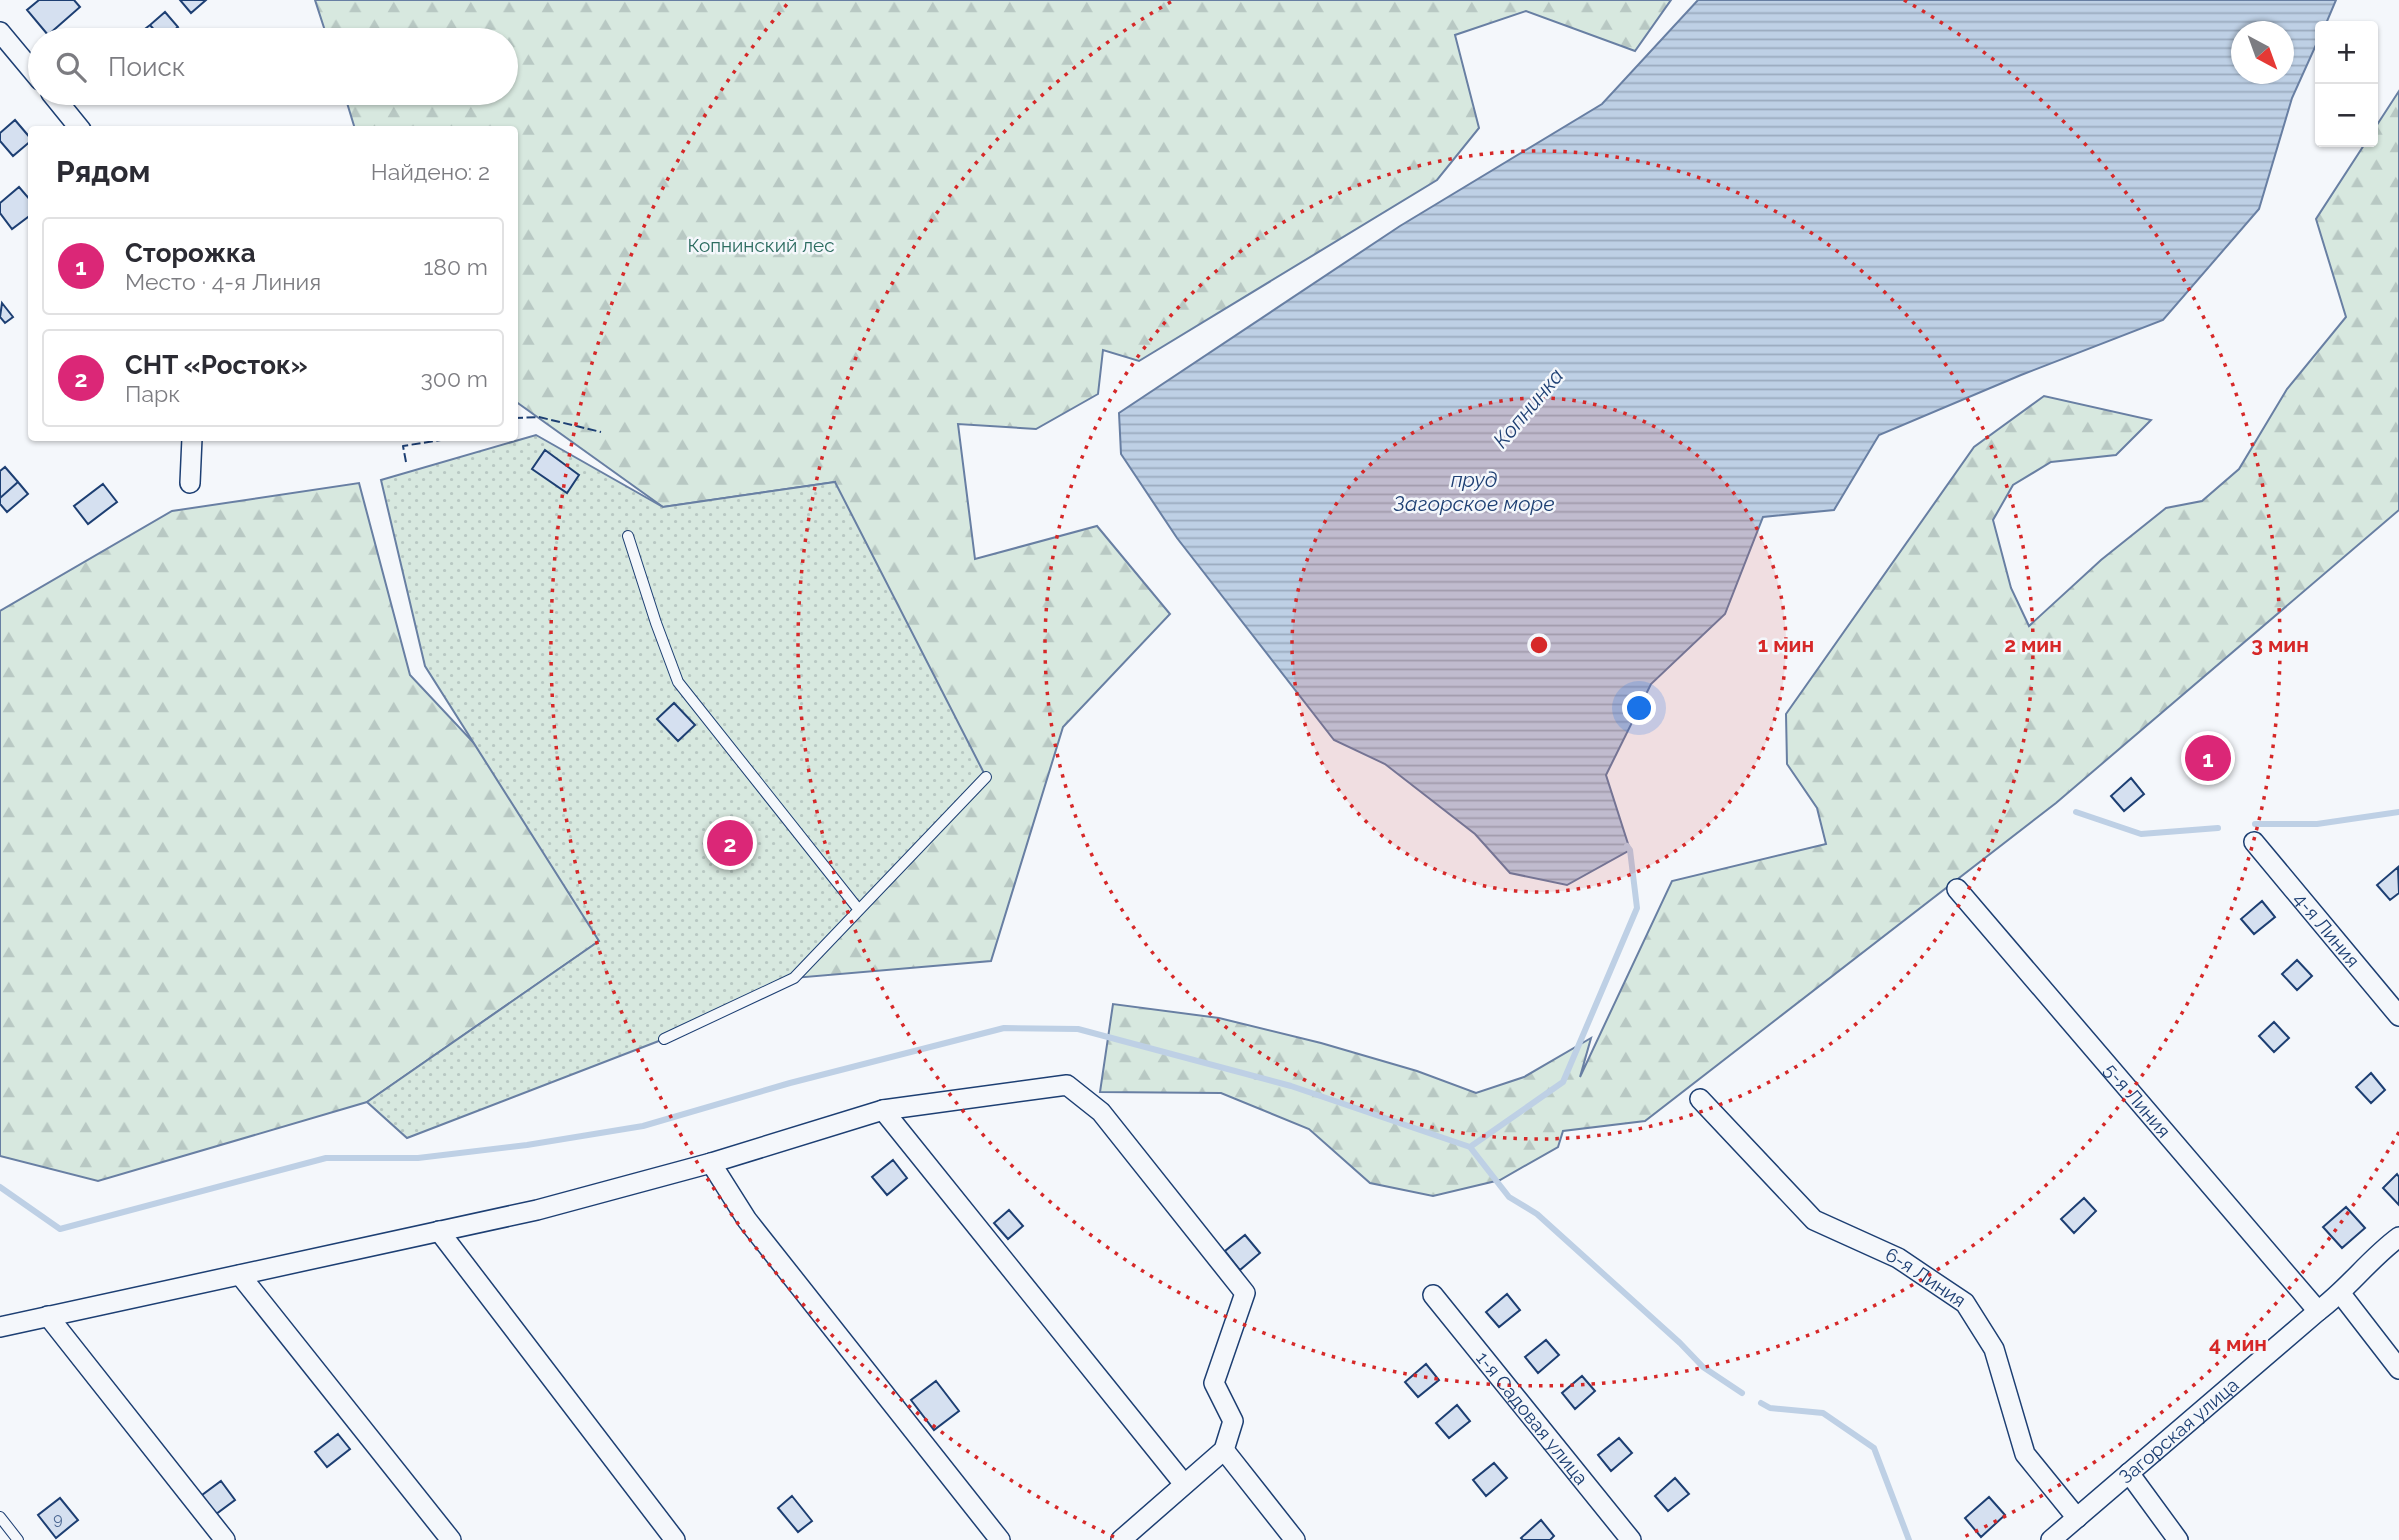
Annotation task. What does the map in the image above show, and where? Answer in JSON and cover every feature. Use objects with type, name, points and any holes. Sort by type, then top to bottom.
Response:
[{"type":"street","points":[[0,32],[28,66]]},
{"type":"street","points":[[61,105],[78,126]]},
{"type":"street","points":[[190,483],[192,441]]},
{"type":"street","name":"4-я Линия","points":[[2254,842],[2399,1016]]},
{"type":"street","name":"5-я Линия","points":[[1957,890],[2318,1311]]},
{"type":"street","points":[[0,1327],[537,1210],[711,1163],[883,1110],[1067,1085],[1101,1112],[1245,1293],[1213,1383],[1233,1421],[1224,1450],[1121,1540]]},
{"type":"street","name":"6-я Линия","points":[[1700,1099],[1814,1220],[1899,1258],[1965,1303],[1994,1349],[2025,1454],[2077,1518]]},
{"type":"street","points":[[883,1110],[1184,1484]]},
{"type":"street","points":[[711,1163],[747,1220],[1000,1540]]},
{"type":"street","points":[[439,1231],[675,1540]]},
{"type":"street","name":"Загорская улица","points":[[2051,1540],[2341,1294],[2377,1253],[2399,1237]]},
{"type":"street","points":[[240,1275],[451,1540]]},
{"type":"street","points":[[2341,1294],[2399,1369]]},
{"type":"street","name":"1-я Садовая улица","points":[[1433,1295],[1631,1540]]},
{"type":"street","points":[[48,1316],[225,1540]]},
{"type":"street","points":[[1224,1450],[1295,1540]]},
{"type":"street","points":[[2129,1473],[2178,1540]]},
{"type":"lane","points":[[628,536],[678,682],[859,910]]},
{"type":"lane","points":[[664,1040],[794,978],[986,777]]},
{"type":"lane","points":[[0,1517],[19,1540]]},
{"type":"green space","name":"Копнинский лес","points":[[315,0],[1671,0],[1635,51],[1526,11],[1455,35],[1479,128],[1437,180],[1139,361],[1103,350],[1098,394],[1036,429],[958,424],[975,559],[1097,526],[1170,614],[1063,727],[991,961],[794,978],[835,482],[663,507],[518,403],[518,126],[354,126],[348,105],[518,105],[518,28],[324,28]]},
{"type":"green space","points":[[2399,91],[2399,510],[2056,803],[1645,1121],[1563,1131],[1558,1147],[1500,1180],[1433,1196],[1370,1183],[1309,1129],[1221,1093],[1100,1092],[1113,1004],[1219,1018],[1321,1043],[1417,1071],[1476,1093],[1524,1077],[1591,1038],[1580,1077],[1672,881],[1826,844],[1817,808],[1787,764],[1786,714],[1974,447],[2044,396],[2151,420],[2116,455],[2051,462],[2013,485],[1993,520],[2011,588],[2029,626],[2101,560],[2166,508],[2202,501],[2239,469],[2287,389],[2346,317],[2316,219],[2363,147],[2378,147],[2378,123]]},
{"type":"green space","points":[[536,435],[663,507],[835,482],[986,777],[794,978],[664,1039],[407,1138],[367,1102],[599,941],[425,666],[381,480]]},
{"type":"green space","points":[[359,483],[410,675],[533,806],[599,941],[367,1102],[98,1181],[0,1156],[0,611],[172,511]]},
{"type":"water","name":"пруд Загорское море","points":[[1698,0],[2336,0],[2327,21],[2315,21],[2315,47],[2292,98],[2259,209],[2163,320],[2021,375],[1879,435],[1834,510],[1763,517],[1725,614],[1651,684],[1606,775],[1630,850],[1567,885],[1510,873],[1475,834],[1385,764],[1334,740],[1177,538],[1121,454],[1119,413],[1400,226],[1602,104]]},
{"type":"building","points":[[39,0],[74,0],[80,7],[56,28],[42,28],[27,10]]},
{"type":"building","points":[[180,0],[206,0],[191,13]]},
{"type":"building","points":[[165,12],[178,27],[153,28],[150,25]]},
{"type":"building","points":[[15,120],[28,135],[28,143],[13,156],[0,141],[0,133]]},
{"type":"building","points":[[19,187],[28,197],[28,217],[12,229],[0,213],[0,203]]},
{"type":"building","points":[[2,303],[13,317],[5,323],[0,317]]},
{"type":"building","points":[[545,450],[579,475],[567,493],[532,469]]},
{"type":"building","points":[[5,467],[18,482],[0,498],[0,471]]},
{"type":"building","points":[[18,482],[28,494],[7,512],[0,504],[0,498]]},
{"type":"building","points":[[103,484],[117,502],[88,524],[74,506]]},
{"type":"building","points":[[674,703],[695,725],[678,741],[657,719]]},
{"type":"building","points":[[2208,748],[2217,760],[2208,767],[2199,755]]},
{"type":"building","points":[[2131,778],[2144,794],[2124,811],[2111,796]]},
{"type":"building","points":[[2398,867],[2399,893],[2390,900],[2377,885]]},
{"type":"building","points":[[2262,901],[2275,917],[2254,934],[2241,919]]},
{"type":"building","points":[[2297,960],[2312,976],[2297,990],[2282,974]]},
{"type":"building","points":[[2274,1022],[2289,1038],[2274,1052],[2259,1036]]},
{"type":"building","points":[[2371,1073],[2385,1090],[2371,1103],[2356,1087]]},
{"type":"building","points":[[893,1160],[907,1178],[887,1195],[872,1177]]},
{"type":"building","points":[[2397,1174],[2399,1177],[2399,1205],[2383,1188]]},
{"type":"building","points":[[2084,1198],[2096,1211],[2074,1233],[2061,1219]]},
{"type":"building","points":[[2346,1207],[2365,1228],[2342,1248],[2323,1227]]},
{"type":"building","points":[[1009,1210],[1023,1226],[1008,1239],[994,1223]]},
{"type":"building","points":[[1245,1235],[1260,1253],[1240,1270],[1225,1251]]},
{"type":"building","points":[[1507,1294],[1520,1310],[1499,1327],[1486,1312]]},
{"type":"building","points":[[1546,1340],[1559,1355],[1538,1373],[1525,1357]]},
{"type":"building","points":[[1426,1364],[1439,1380],[1418,1397],[1405,1382]]},
{"type":"building","points":[[1582,1376],[1595,1391],[1575,1409],[1562,1393]]},
{"type":"building","points":[[936,1381],[959,1411],[934,1430],[911,1400]]},
{"type":"building","points":[[1457,1405],[1470,1421],[1449,1438],[1436,1423]]},
{"type":"building","points":[[338,1434],[350,1449],[327,1467],[315,1452]]},
{"type":"building","points":[[1619,1438],[1632,1453],[1611,1471],[1598,1455]]},
{"type":"building","points":[[1494,1463],[1507,1478],[1486,1496],[1473,1480]]},
{"type":"building","points":[[1675,1478],[1689,1494],[1668,1511],[1655,1496]]},
{"type":"building","points":[[221,1481],[235,1500],[212,1517],[198,1498]]},
{"type":"building","points":[[792,1496],[812,1521],[798,1532],[778,1508]]},
{"type":"building","points":[[1989,1497],[2005,1515],[1981,1537],[1965,1518]]},
{"type":"building","points":[[60,1498],[78,1520],[56,1538],[38,1515]]},
{"type":"building","points":[[1541,1520],[1554,1536],[1550,1540],[1521,1538]]},
{"type":"waterway","points":[[2076,812],[2141,834],[2218,828]]},
{"type":"waterway","points":[[2255,824],[2317,824],[2399,812]]},
{"type":"waterway","points":[[0,1187],[60,1229],[326,1158],[418,1158],[527,1145],[643,1126],[790,1083],[1004,1028],[1078,1029],[1291,1086],[1470,1147],[1563,1082],[1637,908],[1630,850],[1627,846]]},
{"type":"waterway","points":[[1470,1147],[1509,1197],[1537,1214],[1703,1367],[1742,1393]]},
{"type":"waterway","points":[[1761,1403],[1770,1408],[1823,1413],[1874,1448],[1909,1540]]},
{"type":"fence","points":[[518,418],[539,417],[601,432]]},
{"type":"fence","points":[[406,462],[403,446],[434,441]]},
{"type":"place","name":"Сторожка","points":[[2208,758]]},
{"type":"place","name":"СНТ «Росток»","points":[[730,843]]},
{"type":"water label","name":"Копнинка","points":[[1528,408]]}]
